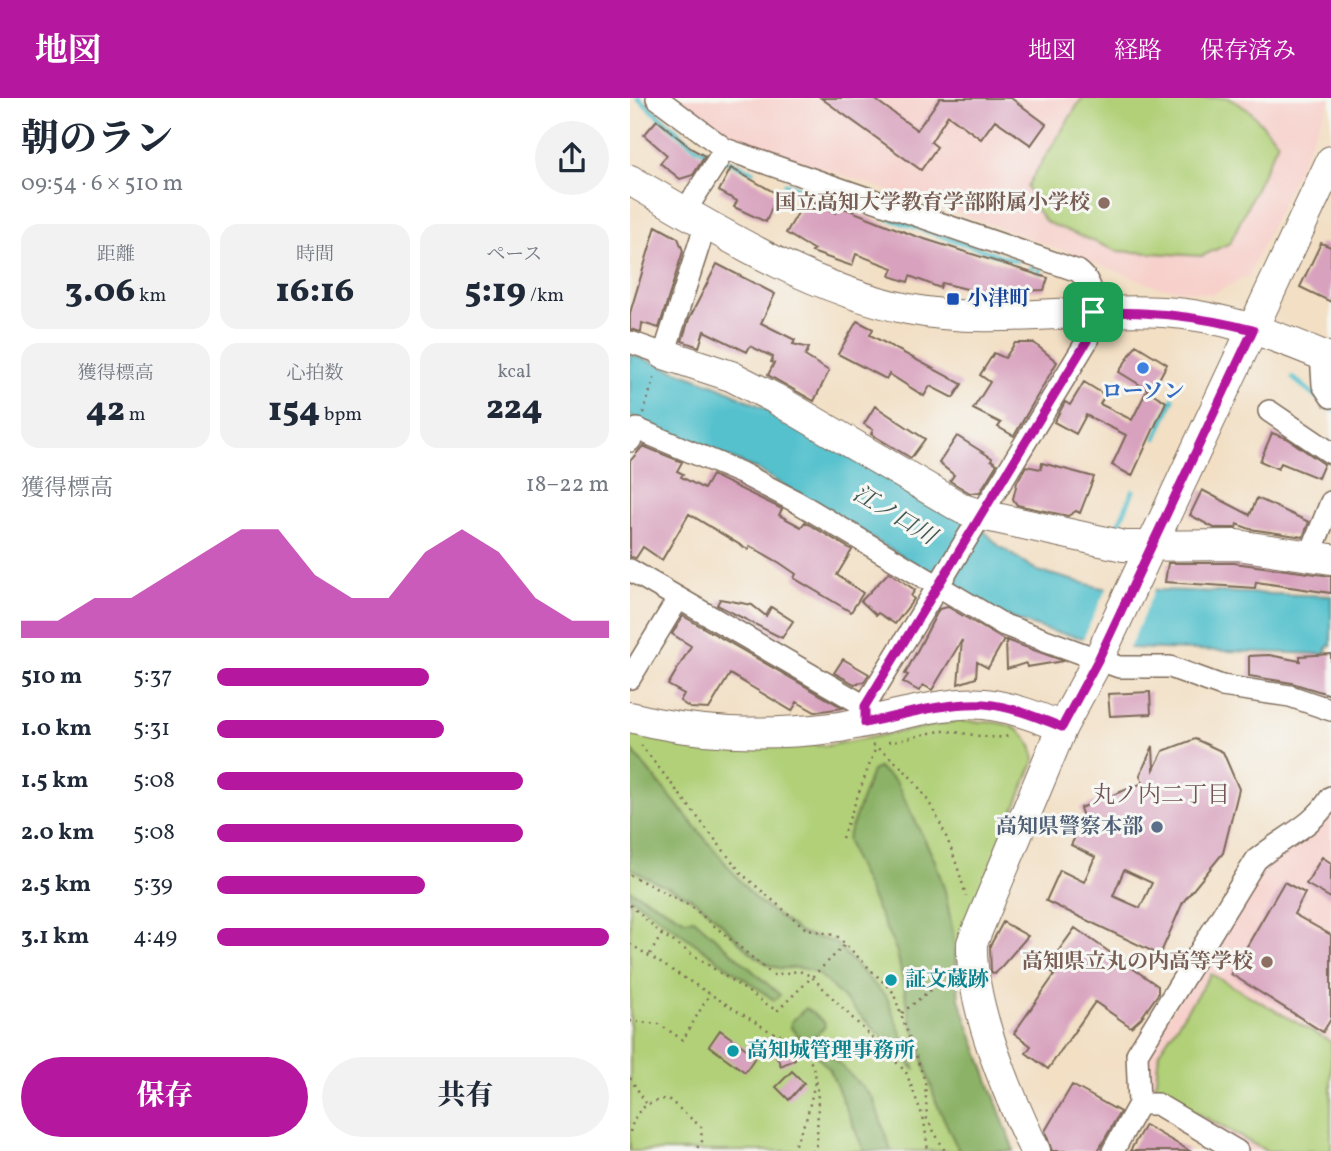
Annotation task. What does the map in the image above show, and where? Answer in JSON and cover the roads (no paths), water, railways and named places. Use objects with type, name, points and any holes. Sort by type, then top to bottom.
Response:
[{"type":"street","points":[[657,98],[721,156],[1078,271],[1085,276],[1091,288],[1093,312],[1087,341],[939,584],[869,725]]},
{"type":"street","points":[[660,364],[695,217],[721,156]]},
{"type":"street","points":[[1035,1151],[1014,1106],[989,1035],[971,964],[972,943],[1062,727],[1101,654],[1150,546],[1327,179]]},
{"type":"street","points":[[630,180],[793,271],[907,309],[995,317],[1093,312],[1163,312],[1201,316],[1253,330],[1326,356],[1323,385],[1331,397]]},
{"type":"street","points":[[630,342],[660,364],[731,376],[820,424],[978,520],[1124,546],[1237,545],[1321,557],[1331,502]]},
{"type":"street","points":[[1269,411],[1331,453]]},
{"type":"street","points":[[635,432],[637,429],[741,473],[797,502],[1004,625],[1101,654],[1119,667],[1170,667],[1222,686],[1290,696],[1331,710]]},
{"type":"street","points":[[630,570],[869,725]]},
{"type":"street","points":[[630,678],[678,599]]},
{"type":"street","points":[[631,717],[677,726],[788,731],[869,725],[955,706],[985,704],[1027,713],[1062,727]]},
{"type":"street","points":[[1113,1151],[1139,1104],[1137,1054],[1256,860],[1275,844],[1311,824],[1331,797]]},
{"type":"street","points":[[1139,1104],[1157,1104],[1237,1151]]},
{"type":"water","name":"江ノ口川","points":[[630,354],[720,387],[791,421],[984,531],[999,546],[1038,571],[1102,588],[1331,596],[1331,646],[1328,646],[1325,654],[1130,648],[1051,631],[1000,615],[756,469],[630,416]]},
{"type":"waterway","points":[[638,98],[694,146],[713,155]]},
{"type":"waterway","points":[[725,160],[752,171]]},
{"type":"waterway","points":[[785,184],[810,192]]},
{"type":"waterway","points":[[843,203],[1016,261]]},
{"type":"waterway","points":[[1293,378],[1331,409]]},
{"type":"waterway","points":[[1156,438],[1173,399]]},
{"type":"waterway","points":[[1115,533],[1133,491]]},
{"type":"place","name":"国立高知大学教育学部附属小学校","points":[[1104,203]]},
{"type":"place","name":"小津町","points":[[953,299]]},
{"type":"place","name":"ローソン","points":[[1143,368]]},
{"type":"place","name":"高知県警察本部","points":[[1157,827]]},
{"type":"place","name":"高知県立丸の内高等学校","points":[[1267,962]]},
{"type":"place","name":"証文蔵跡","points":[[891,980]]},
{"type":"place","name":"高知城管理事務所","points":[[733,1051]]},
{"type":"district","name":"丸ノ内二丁目","points":[[1161,796]]}]
